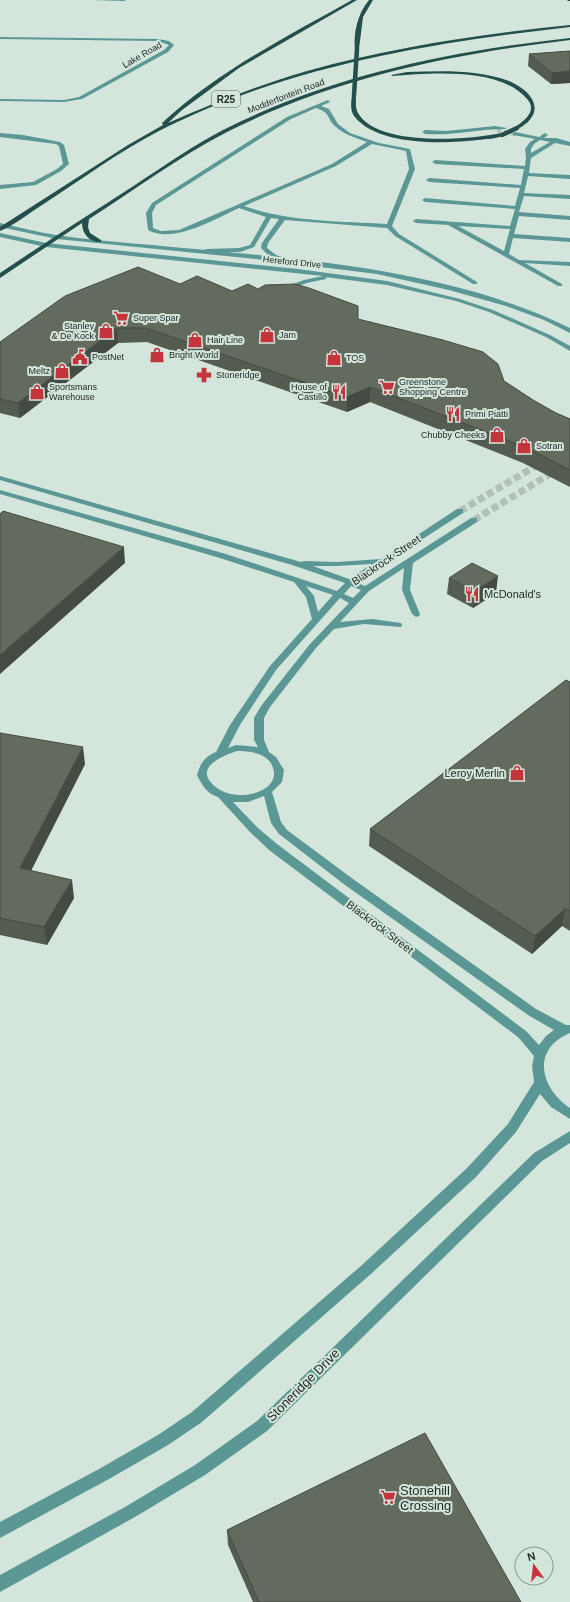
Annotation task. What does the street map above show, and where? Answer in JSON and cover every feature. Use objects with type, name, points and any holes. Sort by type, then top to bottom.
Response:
[{"type":"main road","points":[[158,129],[180,109],[237,67],[355,0]]},
{"type":"main road","points":[[318,92],[399,74],[446,72],[478,76],[510,84],[530,98],[534,108],[532,114],[519,130],[480,139],[443,141],[422,140],[390,134],[374,129],[361,122],[354,112],[354,94],[357,49],[358,29],[363,10],[371,0]]},
{"type":"main road","name":"Modderfontein Road","points":[[1,227],[158,129],[226,99],[288,77],[331,65],[424,44],[500,33],[570,26]]},
{"type":"main road","name":"Modderfontein Road","points":[[0,276],[57,237],[196,147],[254,117],[318,92],[369,76],[447,57],[517,45],[570,39]]},
{"type":"main road","points":[[86,218],[84,228],[86,232],[89,236],[99,241]]},
{"type":"street","points":[[94,0],[124,0]]},
{"type":"street","name":"Lake Road","points":[[0,38],[158,40],[172,45],[166,50],[80,98],[64,101],[0,100]]},
{"type":"street","points":[[328,101],[289,118],[154,204],[148,213],[150,229],[152,231],[166,233],[181,231],[342,162],[371,142]]},
{"type":"street","points":[[316,106],[327,110],[336,125],[348,134],[371,142],[408,150],[412,169],[389,226]]},
{"type":"street","points":[[486,128],[497,131]]},
{"type":"street","points":[[425,132],[451,133],[486,128],[505,128]]},
{"type":"street","points":[[519,130],[570,139]]},
{"type":"street","points":[[515,134],[570,144]]},
{"type":"street","points":[[0,135],[58,143],[61,145],[66,164],[59,170],[34,184],[0,187]]},
{"type":"street","points":[[506,255],[523,187],[529,157],[528,149],[529,146],[545,135]]},
{"type":"street","points":[[529,157],[559,137]]},
{"type":"street","points":[[436,162],[570,177]]},
{"type":"street","points":[[429,180],[523,187]]},
{"type":"street","points":[[521,194],[570,197]]},
{"type":"street","points":[[425,200],[570,218]]},
{"type":"street","points":[[239,206],[269,216],[283,218],[389,226],[397,235],[475,283]]},
{"type":"street","points":[[206,251],[240,250],[252,246],[269,216]]},
{"type":"street","points":[[283,218],[265,243],[264,248],[273,256],[286,260]]},
{"type":"street","points":[[416,221],[513,228]]},
{"type":"street","points":[[449,223],[560,285]]},
{"type":"street","name":"Hereford Drive","points":[[1,227],[57,237],[206,251],[377,272],[450,288],[508,305],[546,319],[570,331]]},
{"type":"street","name":"Hereford Drive","points":[[0,235],[46,245],[298,271],[387,283],[458,300],[524,324],[570,349]]},
{"type":"street","points":[[511,236],[570,240]]},
{"type":"street","points":[[171,248],[208,256],[292,266],[298,271]]},
{"type":"street","points":[[516,261],[570,264]]},
{"type":"street","points":[[288,288],[312,280],[350,278]]},
{"type":"street","points":[[0,478],[67,496],[290,562],[350,582],[366,590]]},
{"type":"street","points":[[0,492],[223,556],[338,594],[354,602]]},
{"type":"street","name":"Blackrock Street","points":[[220,752],[235,725],[273,668],[338,594],[350,582],[382,560],[460,511]]},
{"type":"street","name":"Blackrock Street","points":[[264,753],[259,740],[259,718],[266,706],[313,646],[330,627],[366,590],[474,520]]},
{"type":"street","points":[[290,562],[337,564],[382,560]]},
{"type":"street","points":[[409,562],[406,590],[416,614]]},
{"type":"street","points":[[297,580],[310,596],[316,620]]},
{"type":"street","points":[[330,627],[355,621],[367,620],[379,620],[398,625]]},
{"type":"street","points":[[236,748],[249,748],[264,753],[271,757],[277,764],[280,773],[277,782],[260,795],[235,799],[223,796],[209,788],[202,777],[202,770],[207,762],[220,752],[236,748]]},
{"type":"street","name":"Blackrock Street","points":[[267,791],[276,823],[283,832],[349,882],[532,1012],[567,1029]]},
{"type":"street","name":"Blackrock Street","points":[[223,796],[254,830],[273,847],[522,1034],[539,1054]]},
{"type":"street","points":[[567,1029],[554,1036],[545,1044],[539,1054],[537,1068],[540,1083],[548,1096],[560,1108],[570,1114]]},
{"type":"street","points":[[0,1530],[104,1474],[163,1440],[213,1404],[367,1270],[472,1172],[512,1128],[540,1083]]},
{"type":"street","name":"Stoneridge Drive","points":[[0,1584],[130,1512],[200,1470],[262,1426],[538,1157],[570,1136]]},
{"type":"building","points":[[570,51],[570,71],[552,73],[529,54]]},
{"type":"building","name":"Greenstone Shopping Centre","points":[[138,267],[180,284],[197,276],[232,291],[248,284],[258,289],[265,285],[295,284],[358,306],[358,319],[443,340],[483,352],[498,364],[504,381],[533,400],[570,419],[570,470],[525,447],[370,387],[347,397],[146,328],[117,328],[18,403],[0,399],[0,342],[65,296]]},
{"type":"building","points":[[3,511],[124,547],[0,655],[0,514]]},
{"type":"building","points":[[472,563],[498,576],[475,591],[449,578]]},
{"type":"building","name":"Leroy Merlin","points":[[566,680],[570,682],[570,911],[565,909],[535,936],[370,829]]},
{"type":"building","points":[[0,733],[83,747],[20,868],[72,880],[44,927],[0,918]]},
{"type":"building","name":"Stonehill Crossing","points":[[425,1433],[521,1602],[259,1602],[227,1530]]},
{"type":"tunnel","points":[[497,131],[515,134]]},
{"type":"tunnel","points":[[460,511],[544,461]]},
{"type":"tunnel","points":[[474,520],[570,462]]},
{"type":"place","name":"Super Spar","points":[[121,318]]},
{"type":"place","name":"Stanley & De Kock","points":[[106,331]]},
{"type":"place","name":"Jam","points":[[267,335]]},
{"type":"place","name":"Hair Line","points":[[195,340]]},
{"type":"place","name":"Bright World","points":[[157,355]]},
{"type":"place","name":"PostNet","points":[[80,357]]},
{"type":"place","name":"TOS","points":[[334,358]]},
{"type":"place","name":"Meltz","points":[[62,371]]},
{"type":"place","name":"Stoneridge","points":[[204,375]]},
{"type":"place","name":"Greenstone Shopping Centre","points":[[387,387]]},
{"type":"place","name":"Sportsmans Warehouse","points":[[37,392]]},
{"type":"place","name":"House of Castillo","points":[[339,392]]},
{"type":"place","name":"Primi Piatti","points":[[453,414]]},
{"type":"place","name":"Chubby Cheeks","points":[[497,435]]},
{"type":"place","name":"Sotran","points":[[524,446]]},
{"type":"place","name":"McDonald's","points":[[472,594]]},
{"type":"place","name":"Leroy Merlin","points":[[517,773]]},
{"type":"place","name":"Stonehill Crossing","points":[[388,1497]]}]
